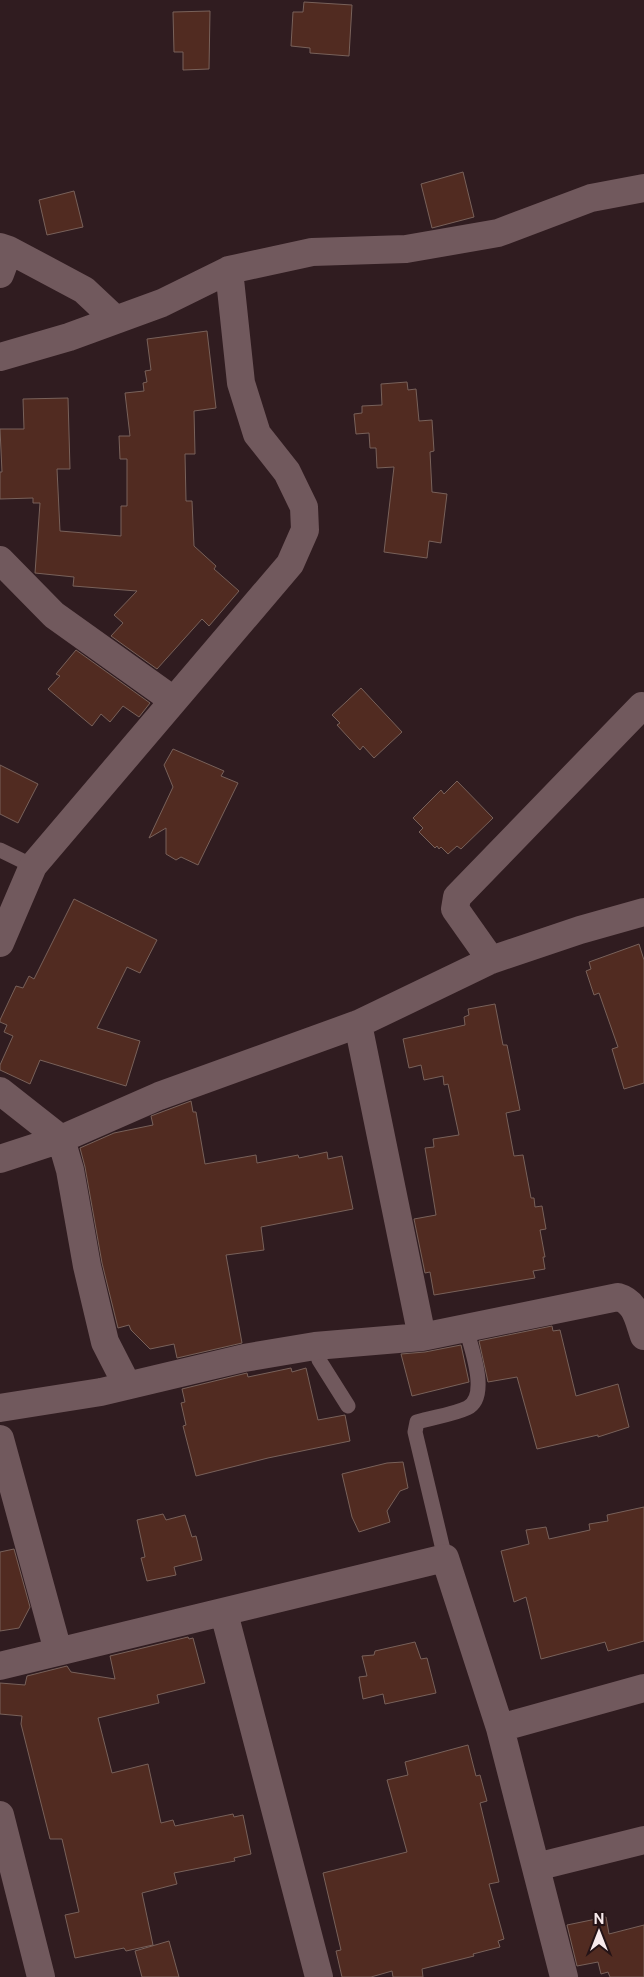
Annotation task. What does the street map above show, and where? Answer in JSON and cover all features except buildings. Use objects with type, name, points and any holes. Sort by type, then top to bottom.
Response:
[{"type":"street","points":[[0,357],[69,337],[162,303],[229,270],[312,252],[406,249],[498,233],[591,198],[644,188]]},
{"type":"street","points":[[3,257],[84,290],[116,320]]},
{"type":"street","points":[[0,943],[33,866],[290,564],[306,530],[304,508],[287,472],[257,434],[241,384],[229,270]]},
{"type":"street","points":[[0,560],[54,615],[173,700]]},
{"type":"street","points":[[491,960],[455,910],[457,897],[642,706]]},
{"type":"street","points":[[0,1159],[61,1139],[159,1096],[358,1024],[491,960],[580,930],[644,912]]},
{"type":"street","points":[[358,1024],[422,1337]]},
{"type":"street","points":[[0,1091],[61,1139],[70,1170],[87,1266],[105,1342],[127,1385]]},
{"type":"street","points":[[0,1408],[101,1392],[244,1358],[315,1346],[422,1337],[618,1297],[628,1300],[634,1308],[644,1336]]},
{"type":"street","points":[[0,1440],[58,1650]]},
{"type":"street","points":[[0,1666],[58,1650],[224,1613],[445,1558],[500,1728],[564,1977]]},
{"type":"street","points":[[224,1613],[317,1975]]},
{"type":"street","points":[[500,1728],[644,1688]]},
{"type":"street","points":[[0,1815],[41,1977]]},
{"type":"street","points":[[536,1866],[644,1840]]},
{"type":"lane","points":[[0,850],[33,866]]},
{"type":"lane","points":[[445,1558],[415,1432],[417,1422],[468,1408],[478,1396],[479,1383],[466,1328]]},
{"type":"lane","points":[[315,1346],[319,1360],[348,1406]]}]
